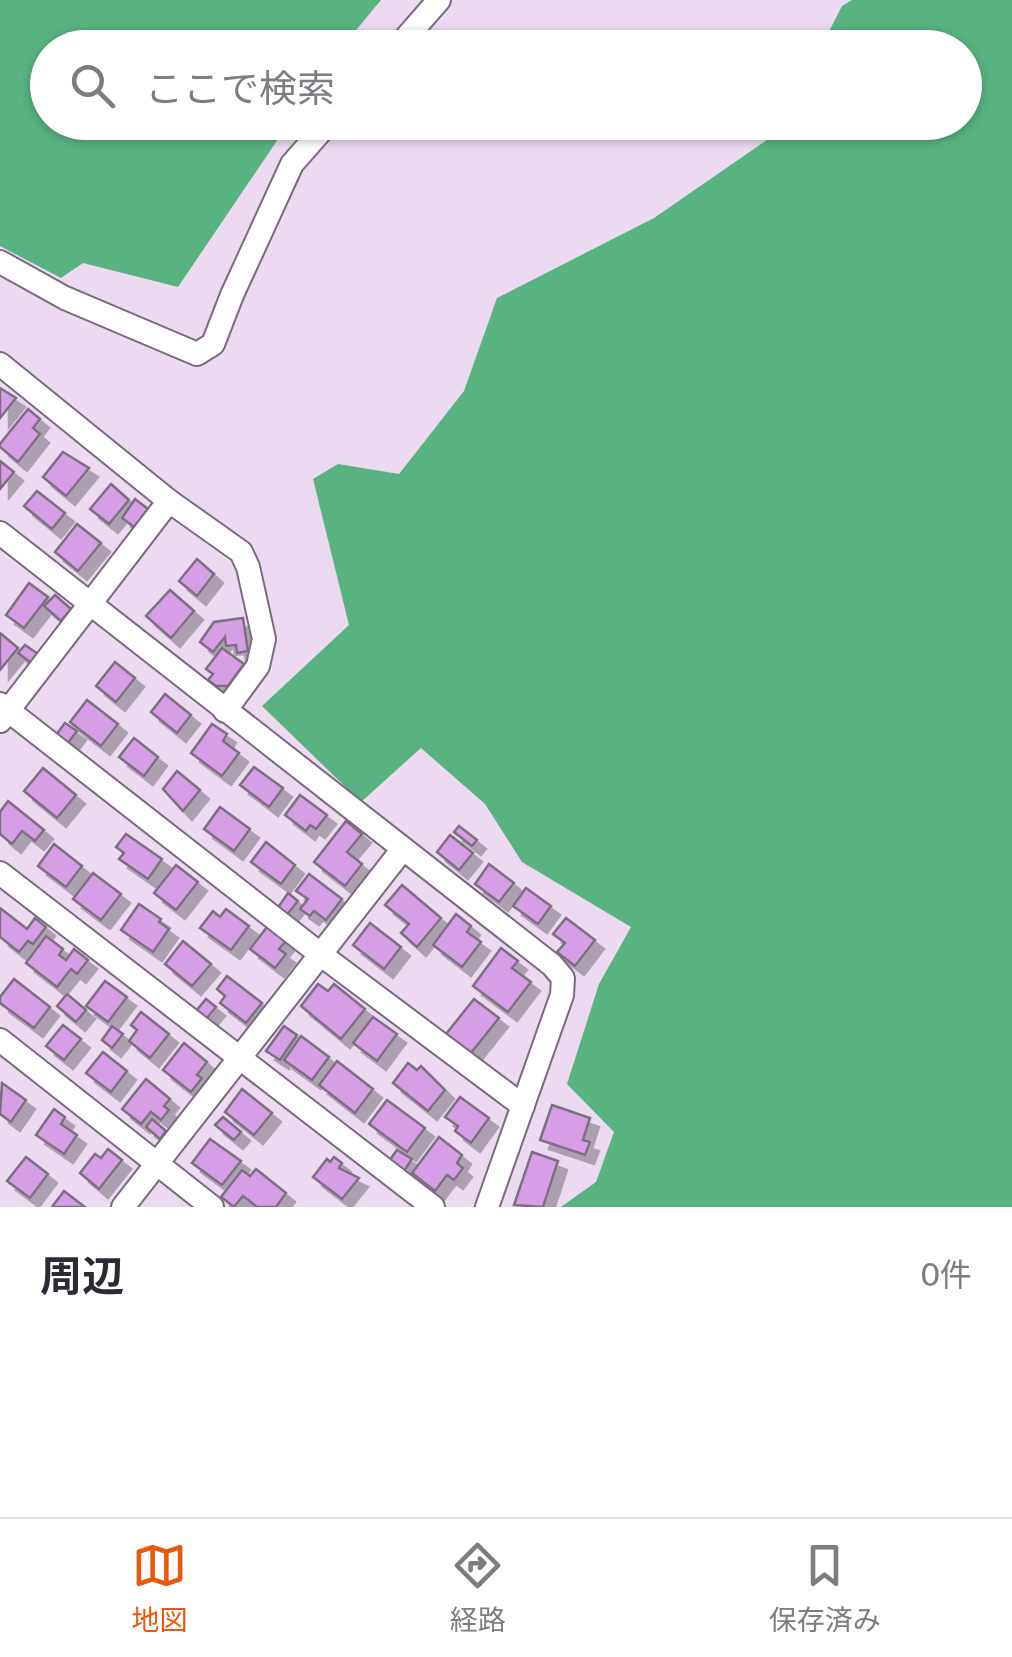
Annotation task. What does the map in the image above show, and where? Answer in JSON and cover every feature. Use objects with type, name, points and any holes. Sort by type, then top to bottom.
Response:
[{"type":"street","points":[[413,30],[439,0]]},
{"type":"street","points":[[0,262],[64,298],[196,354],[213,344],[292,164],[313,140]]},
{"type":"street","points":[[0,364],[169,501],[241,552],[264,639],[258,666],[225,711]]},
{"type":"street","points":[[169,501],[3,712],[523,1106]]},
{"type":"street","points":[[0,532],[552,964],[563,978],[562,995],[487,1207]]},
{"type":"street","points":[[123,1207],[402,850]]},
{"type":"street","points":[[0,873],[433,1207]]},
{"type":"street","points":[[0,1040],[212,1207]]},
{"type":"green space","points":[[0,0],[381,0],[356,30],[30,30],[30,140],[277,140],[178,287],[83,263],[61,278],[0,246]]},
{"type":"green space","points":[[852,0],[1012,0],[1012,1207],[561,1207],[596,1182],[614,1132],[567,1084],[599,984],[631,927],[522,862],[485,804],[421,748],[361,802],[262,706],[349,625],[313,479],[338,464],[399,474],[464,391],[497,298],[654,218],[767,140],[982,140],[982,30],[830,30],[842,6]]},
{"type":"building","points":[[0,388],[16,398],[0,418]]},
{"type":"building","points":[[28,409],[40,419],[33,428],[40,434],[18,462],[0,444]]},
{"type":"building","points":[[63,452],[89,468],[66,496],[43,477]]},
{"type":"building","points":[[0,461],[14,472],[0,489]]},
{"type":"building","points":[[111,484],[129,500],[109,524],[90,509]]},
{"type":"building","points":[[37,491],[65,513],[52,529],[24,506]]},
{"type":"building","points":[[135,499],[148,509],[134,527],[122,518]]},
{"type":"building","points":[[77,524],[101,543],[78,571],[55,552]]},
{"type":"building","points":[[197,559],[214,574],[197,596],[179,581]]},
{"type":"building","points":[[29,583],[48,597],[24,628],[6,615]]},
{"type":"building","points":[[170,590],[194,611],[171,638],[146,616]]},
{"type":"building","points":[[55,595],[71,609],[61,621],[44,606]]},
{"type":"building","points":[[243,618],[248,651],[237,653],[236,645],[226,646],[225,637],[213,652],[200,642],[214,622]]},
{"type":"building","points":[[0,633],[18,648],[0,670]]},
{"type":"building","points":[[25,645],[38,654],[31,663],[18,653]]},
{"type":"building","points":[[222,648],[244,664],[228,686],[216,686],[208,680],[213,674],[206,669]]},
{"type":"building","points":[[115,662],[135,678],[116,702],[96,686]]},
{"type":"building","points":[[165,694],[191,715],[177,733],[151,712]]},
{"type":"building","points":[[87,700],[118,724],[101,746],[70,722]]},
{"type":"building","points":[[65,723],[77,731],[68,743],[56,735]]},
{"type":"building","points":[[212,724],[227,734],[223,741],[239,753],[222,776],[191,753]]},
{"type":"building","points":[[134,738],[158,757],[144,776],[119,757]]},
{"type":"building","points":[[254,767],[283,788],[269,807],[240,785]]},
{"type":"building","points":[[43,768],[76,795],[57,818],[24,791]]},
{"type":"building","points":[[177,771],[200,790],[183,811],[163,789]]},
{"type":"building","points":[[300,795],[327,815],[316,829],[310,825],[306,831],[285,815]]},
{"type":"building","points":[[8,801],[44,830],[35,841],[22,831],[12,844],[0,834],[0,812]]},
{"type":"building","points":[[220,807],[250,829],[234,851],[204,829]]},
{"type":"building","points":[[346,821],[362,834],[347,852],[362,864],[345,886],[314,862]]},
{"type":"building","points":[[459,826],[477,840],[472,846],[454,832]]},
{"type":"building","points":[[126,834],[162,859],[148,879],[119,859],[124,853],[116,847]]},
{"type":"building","points":[[450,835],[473,853],[459,870],[437,852]]},
{"type":"building","points":[[266,842],[295,865],[281,884],[251,862]]},
{"type":"building","points":[[54,844],[82,866],[66,887],[38,866]]},
{"type":"building","points":[[489,864],[514,883],[499,902],[475,884]]},
{"type":"building","points":[[176,865],[198,882],[176,910],[154,893]]},
{"type":"building","points":[[93,873],[121,894],[101,920],[73,899]]},
{"type":"building","points":[[309,874],[342,899],[326,920],[314,911],[310,916],[300,909],[308,899],[296,891]]},
{"type":"building","points":[[402,885],[441,918],[417,947],[401,933],[409,924],[385,905]]},
{"type":"building","points":[[526,888],[551,906],[538,924],[513,906]]},
{"type":"building","points":[[288,893],[298,901],[286,916],[277,909]]},
{"type":"building","points":[[139,904],[169,929],[153,952],[121,930]]},
{"type":"building","points":[[0,908],[27,929],[35,918],[46,927],[33,944],[28,941],[19,952],[0,937]]},
{"type":"building","points":[[226,909],[249,926],[231,950],[200,928],[213,911],[220,917]]},
{"type":"building","points":[[456,914],[471,926],[467,932],[481,942],[462,967],[433,945]]},
{"type":"building","points":[[566,918],[595,940],[575,966],[557,952],[565,943],[553,934]]},
{"type":"building","points":[[370,923],[401,947],[384,969],[353,945]]},
{"type":"building","points":[[267,927],[286,941],[279,949],[286,954],[275,968],[250,949]]},
{"type":"building","points":[[46,936],[63,949],[59,955],[66,960],[74,949],[88,960],[77,974],[71,969],[57,987],[26,963]]},
{"type":"building","points":[[183,941],[211,964],[192,986],[165,964]]},
{"type":"building","points":[[501,948],[518,961],[512,968],[531,982],[508,1012],[473,986]]},
{"type":"building","points":[[227,976],[262,1003],[246,1023],[220,1003],[225,996],[217,989]]},
{"type":"building","points":[[14,979],[50,1007],[34,1028],[0,1003],[0,997]]},
{"type":"building","points":[[105,981],[127,997],[108,1022],[86,1006]]},
{"type":"building","points":[[318,984],[328,991],[334,984],[365,1009],[341,1039],[301,1006]]},
{"type":"building","points":[[67,994],[86,1010],[76,1022],[57,1006]]},
{"type":"building","points":[[206,999],[216,1007],[206,1019],[196,1011]]},
{"type":"building","points":[[474,999],[499,1018],[471,1053],[446,1034]]},
{"type":"building","points":[[141,1012],[169,1034],[150,1058],[129,1041],[137,1030],[131,1025]]},
{"type":"building","points":[[373,1017],[397,1034],[377,1061],[353,1043]]},
{"type":"building","points":[[63,1025],[81,1039],[64,1060],[46,1046]]},
{"type":"building","points":[[112,1026],[123,1034],[112,1048],[102,1040]]},
{"type":"building","points":[[284,1026],[297,1035],[280,1060],[266,1051]]},
{"type":"building","points":[[301,1036],[329,1057],[312,1080],[284,1060]]},
{"type":"building","points":[[184,1043],[207,1062],[197,1075],[202,1078],[191,1092],[163,1070]]},
{"type":"building","points":[[103,1052],[127,1071],[111,1092],[86,1073]]},
{"type":"building","points":[[337,1061],[373,1089],[355,1113],[319,1085]]},
{"type":"building","points":[[408,1063],[417,1070],[421,1066],[445,1090],[428,1111],[393,1083]]},
{"type":"building","points":[[146,1079],[170,1099],[164,1106],[169,1110],[161,1120],[151,1112],[141,1124],[122,1109]]},
{"type":"building","points":[[2,1083],[26,1100],[11,1122],[0,1114]]},
{"type":"building","points":[[242,1089],[272,1113],[254,1135],[225,1112]]},
{"type":"building","points":[[460,1097],[489,1118],[471,1143],[445,1117]]},
{"type":"building","points":[[387,1100],[425,1128],[407,1152],[369,1124]]},
{"type":"building","points":[[552,1105],[590,1118],[583,1140],[590,1142],[585,1155],[540,1140]]},
{"type":"building","points":[[54,1109],[65,1117],[61,1124],[77,1135],[64,1154],[36,1135]]},
{"type":"building","points":[[223,1117],[241,1132],[234,1140],[215,1125]]},
{"type":"building","points":[[152,1119],[166,1131],[160,1139],[146,1127]]},
{"type":"building","points":[[439,1137],[462,1155],[457,1163],[463,1168],[454,1180],[447,1175],[435,1191],[412,1173]]},
{"type":"building","points":[[210,1139],[241,1161],[222,1185],[192,1163]]},
{"type":"building","points":[[108,1149],[122,1160],[99,1189],[80,1173],[95,1154],[101,1158]]},
{"type":"building","points":[[397,1150],[412,1159],[404,1171],[389,1161]]},
{"type":"building","points":[[532,1152],[558,1161],[543,1207],[514,1205]]},
{"type":"building","points":[[26,1157],[48,1174],[30,1198],[7,1181]]},
{"type":"building","points":[[334,1157],[342,1163],[339,1168],[359,1178],[342,1199],[313,1177],[327,1159],[330,1162]]},
{"type":"building","points":[[256,1169],[286,1193],[276,1207],[257,1207],[243,1196],[234,1207],[221,1197],[242,1170],[250,1176]]},
{"type":"building","points":[[64,1191],[85,1207],[52,1207]]}]
